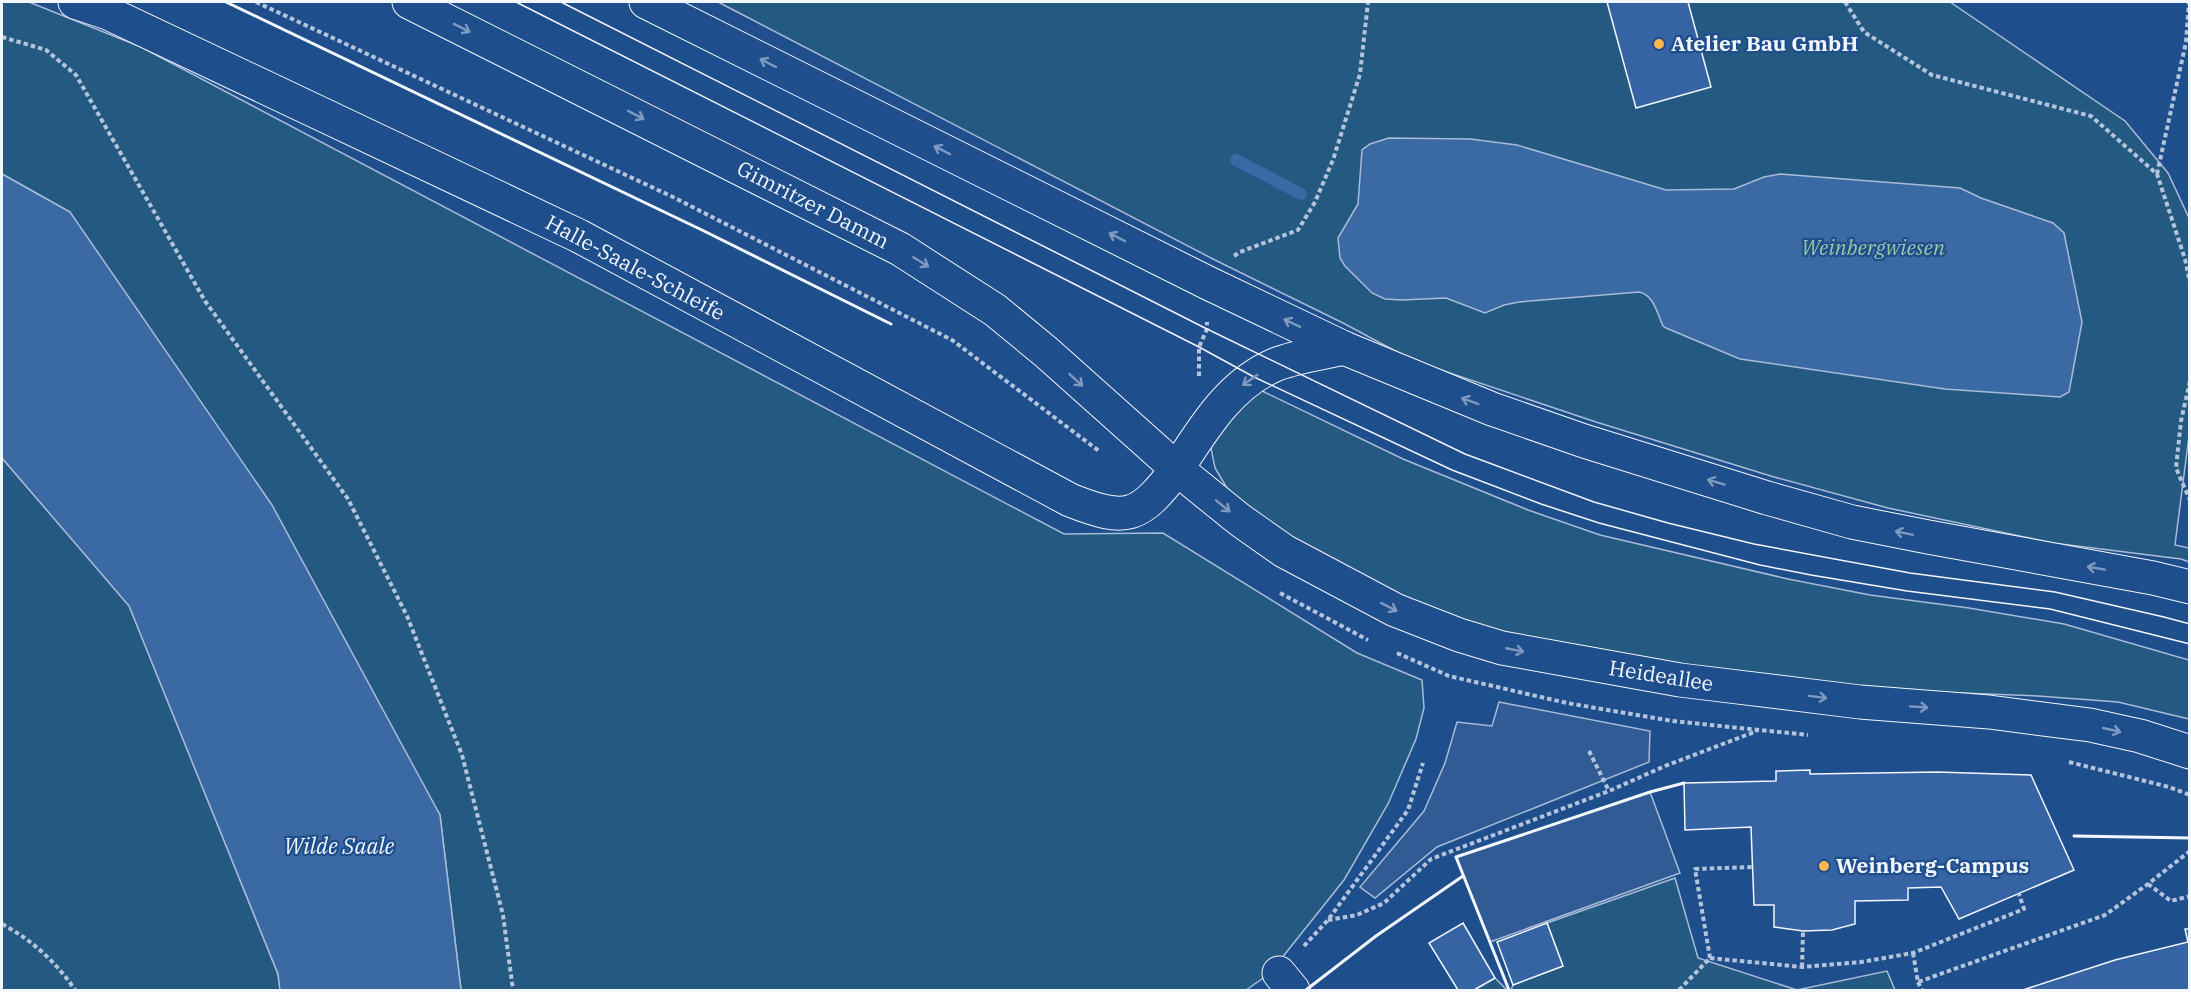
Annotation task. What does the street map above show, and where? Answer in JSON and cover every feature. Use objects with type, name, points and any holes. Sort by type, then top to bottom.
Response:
[{"type":"main road","name":"Halle-Saale-Schleife","points":[[75,2],[108,13],[579,236],[1070,500],[1098,511],[1114,514],[1135,510],[1156,497],[1206,424],[1234,392],[1254,377],[1277,364],[1344,348]]},
{"type":"main road","name":"Gimritzer Damm","points":[[410,2],[900,249],[995,310],[1046,352],[1177,469]]},
{"type":"main road","points":[[646,2],[1208,283],[1344,348],[1492,410],[1767,498],[1852,522],[2190,587]]},
{"type":"main road","name":"Heideallee","points":[[1177,469],[1240,520],[1284,551],[1395,610],[1459,635],[1502,648],[1680,680],[1860,702],[1989,712],[2090,725],[2140,736],[2190,752]]},
{"type":"path","points":[[256,2],[673,197],[952,340],[1100,453]]},
{"type":"path","points":[[1199,347],[1207,330],[1208,283],[1222,264],[1240,252],[1298,230],[1316,202],[1333,160],[1360,74],[1368,2]]},
{"type":"path","points":[[1845,2],[1864,32],[1932,75],[2091,116],[2157,174],[2185,259],[2190,283]]},
{"type":"path","points":[[2157,174],[2186,42],[2189,2]]},
{"type":"path","points":[[2,37],[46,50],[76,75],[205,301],[348,499],[407,616],[462,755],[503,915],[513,990]]},
{"type":"path","points":[[2190,381],[2181,421],[2176,468],[2190,500]]},
{"type":"path","points":[[1449,676],[1567,703],[1672,721],[1816,736]]},
{"type":"path","points":[[1423,762],[1408,810],[1328,920],[1357,915],[1384,903],[1431,859],[1757,731]]},
{"type":"path","points":[[1589,751],[1609,791]]},
{"type":"path","points":[[2062,760],[2135,778],[2190,795]]},
{"type":"path","points":[[1918,982],[2105,915],[2190,851]]},
{"type":"path","points":[[1710,958],[1695,869],[1752,867]]},
{"type":"path","points":[[2148,884],[2171,901],[2190,896]]},
{"type":"path","points":[[1710,958],[1802,967],[1862,962],[1913,953],[2024,909],[2019,894]]},
{"type":"path","points":[[2,924],[38,947],[64,973],[75,990]]},
{"type":"path","points":[[1802,967],[1803,931]]},
{"type":"path","points":[[1913,953],[1918,982],[1922,990]]},
{"type":"path","points":[[1679,990],[1710,958]]},
{"type":"green space","points":[[2,2],[29,2],[141,47],[1064,534],[1163,533],[1357,653],[1422,680],[1424,708],[1416,739],[1388,804],[1344,880],[1269,974],[1246,990],[461,990],[440,815],[70,212],[2,174]]},
{"type":"green space","name":"Weinbergwiesen","points":[[718,2],[1950,2],[2125,121],[2168,173],[2189,218],[2190,428],[2175,545],[2189,548],[2189,562],[2181,559],[2053,543],[1888,508],[1774,477],[1596,422],[1414,361]]},
{"type":"green space","points":[[1256,388],[1403,459],[1528,510],[1600,535],[1788,579],[1870,595],[2064,624],[2189,660],[2189,719],[2118,702],[2038,696],[1857,689],[1525,642],[1464,626],[1327,562],[1246,509],[1227,488],[1215,468],[1211,448],[1218,429]]},
{"type":"green space","points":[[2,458],[129,605],[278,974],[280,990],[2,990]]},
{"type":"green space","points":[[1675,878],[1698,958],[1797,990],[1511,990],[1513,985],[1563,966],[1547,923]]},
{"type":"green space","points":[[1887,971],[1895,990],[1797,990]]},
{"type":"green space","points":[[1495,978],[1507,990],[1474,990]]},
{"type":"shaded area","points":[[1499,702],[1650,731],[1649,762],[1437,847],[1375,898],[1360,887],[1424,811],[1445,763],[1457,722],[1492,726]]},
{"type":"shaded area","points":[[1650,792],[1680,873],[1490,942],[1456,857]]},
{"type":"water","points":[[1389,138],[1470,139],[1517,145],[1666,190],[1734,189],[1764,177],[1780,174],[1960,188],[1981,198],[2053,223],[2064,233],[2082,322],[2069,392],[2060,397],[1945,389],[1740,359],[1666,328],[1652,301],[1639,292],[1519,302],[1485,313],[1446,298],[1385,299],[1372,293],[1345,266],[1340,258],[1338,238],[1358,204],[1362,150],[1370,144]]},
{"type":"water","name":"Wilde Saale","points":[[2,174],[70,212],[272,505],[440,815],[461,990],[280,990],[278,974],[129,606],[2,458]]},
{"type":"building","name":"Atelier Bau GmbH","points":[[1607,2],[1688,2],[1711,87],[1636,108]]},
{"type":"building","points":[[1810,770],[1810,774],[1937,772],[2031,775],[2074,870],[1959,919],[1941,887],[1908,888],[1908,900],[1855,901],[1855,924],[1832,930],[1803,931],[1774,927],[1774,905],[1754,905],[1751,827],[1685,830],[1684,783],[1776,781],[1776,771]]},
{"type":"building","points":[[1463,923],[1495,978],[1474,990],[1458,990],[1429,943]]},
{"type":"building","points":[[1547,923],[1563,966],[1513,985],[1497,942]]},
{"type":"building","points":[[2185,929],[2190,929],[2190,990],[2023,990],[2115,960],[2188,942]]},
{"type":"waterway","points":[[1236,160],[1301,194]]},
{"type":"tram line","points":[[516,2],[1199,347],[1254,377],[1452,470],[1599,523],[1760,565],[1907,591],[2050,609],[2190,644]]},
{"type":"tram line","points":[[561,2],[1207,329],[1465,454],[1594,502],[1754,544],[1910,573],[2055,592],[2190,624]]},
{"type":"wall","points":[[226,2],[704,231],[891,324]]},
{"type":"wall","points":[[1509,990],[1456,857],[1650,792],[1684,783]]},
{"type":"wall","points":[[2074,836],[2190,838]]},
{"type":"wall","points":[[1306,990],[1376,936],[1463,876]]},
{"type":"place","name":"Atelier Bau GmbH","points":[[1659,44]]},
{"type":"place","name":"Weinberg-Campus","points":[[1824,866]]}]
